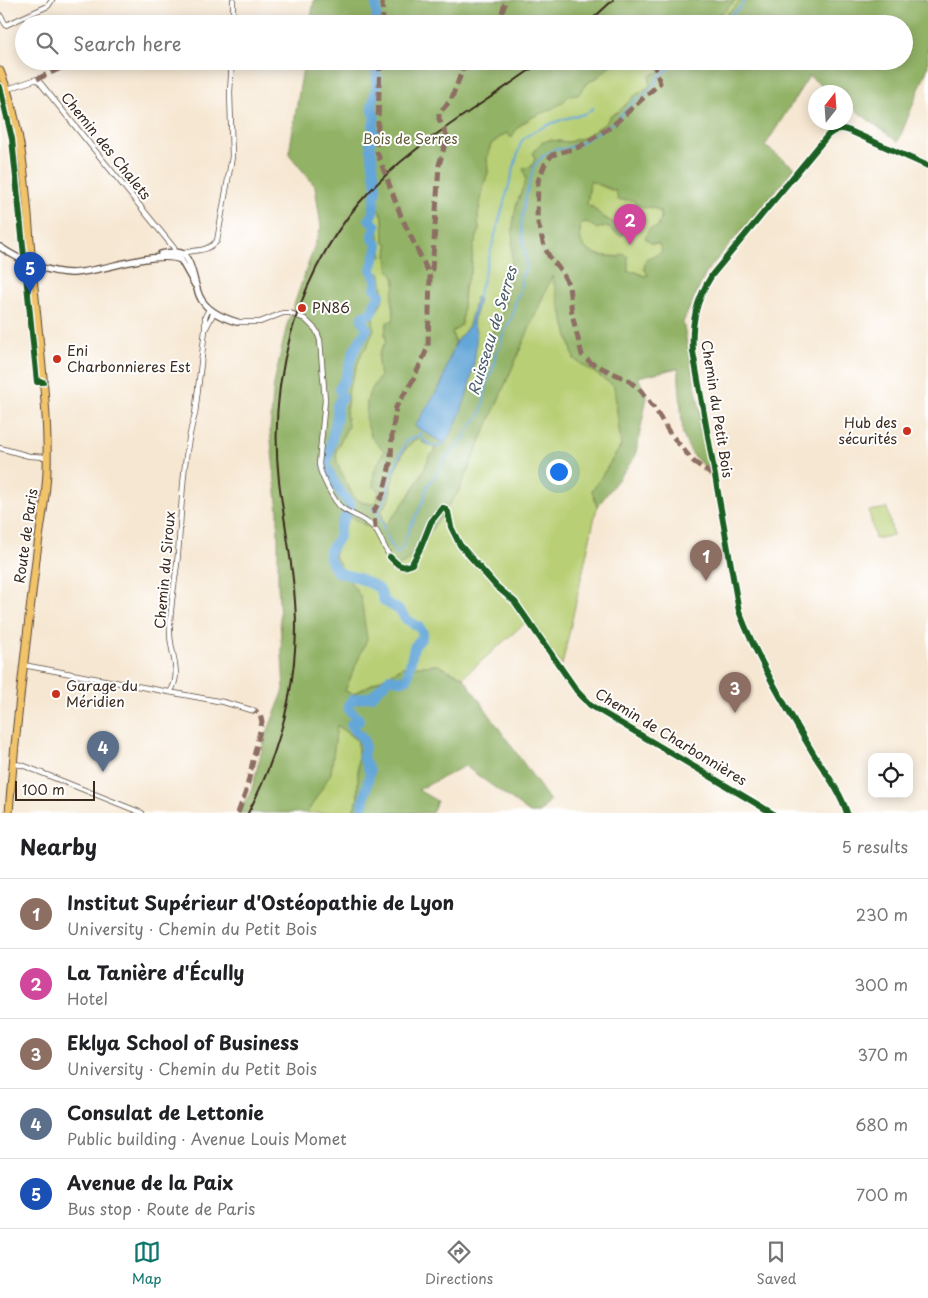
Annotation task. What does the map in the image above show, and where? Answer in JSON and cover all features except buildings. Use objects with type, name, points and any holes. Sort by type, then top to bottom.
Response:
[{"type":"main road","name":"Route de Paris","points":[[0,70],[20,137],[42,376],[47,457],[45,496],[36,553],[23,665],[9,813]]},
{"type":"street","points":[[29,15],[48,6],[52,0]]},
{"type":"street","points":[[233,0],[233,15]]},
{"type":"street","points":[[0,15],[6,26],[15,22]]},
{"type":"street","points":[[0,247],[37,267],[72,273],[210,248],[216,241],[232,157],[230,92],[231,70]]},
{"type":"street","name":"Chemin des Chalets","points":[[5,91],[37,79],[178,255]]},
{"type":"street","name":"Chemin du Petit Bois","points":[[847,813],[839,796],[772,683],[749,636],[736,595],[693,352],[693,322],[698,300],[712,275],[828,135],[835,130],[850,131],[928,166]]},
{"type":"street","points":[[178,255],[202,301],[212,311],[237,322]]},
{"type":"street","name":"Chemin du Siroux","points":[[170,692],[176,683],[170,633],[186,466],[191,426],[195,414],[205,330],[212,311]]},
{"type":"street","name":"Chemin de Charbonnières","points":[[237,322],[260,322],[283,313],[290,313],[307,320],[316,330],[320,340],[325,400],[319,464],[321,472],[338,504],[375,529],[390,557],[397,565],[407,567],[412,564],[435,515],[444,508],[448,512],[451,527],[460,545],[496,586],[515,602],[577,691],[590,704],[772,813]]},
{"type":"street","points":[[0,448],[29,456],[47,457]]},
{"type":"street","points":[[23,665],[222,702],[255,711]]},
{"type":"street","points":[[14,764],[22,765],[142,813]]},
{"type":"green space","points":[[314,0],[736,0],[724,12],[716,15],[312,15]]},
{"type":"green space","points":[[736,0],[741,0],[725,15],[716,15],[724,12]]},
{"type":"green space","name":"Bois de Serres","points":[[741,0],[926,0],[928,2],[928,67],[898,142],[853,108],[853,85],[821,85],[809,76],[765,146],[795,168],[707,271],[683,322],[712,473],[694,456],[683,434],[678,368],[638,377],[647,397],[635,457],[597,507],[592,491],[621,446],[614,386],[574,359],[552,276],[459,491],[410,560],[394,569],[372,529],[349,516],[334,555],[361,598],[367,639],[345,691],[354,694],[403,667],[438,665],[463,677],[550,801],[539,813],[530,813],[465,766],[418,790],[437,801],[432,813],[352,813],[358,799],[358,741],[337,725],[331,773],[307,813],[237,813],[251,792],[265,738],[284,690],[278,584],[278,512],[270,430],[274,383],[287,325],[321,227],[315,186],[289,154],[303,70],[606,70],[586,84],[578,95],[569,95],[556,106],[523,123],[512,138],[506,133],[491,144],[487,157],[488,173],[478,215],[479,231],[473,248],[471,271],[464,288],[462,323],[452,332],[455,343],[442,383],[415,426],[444,444],[456,422],[468,389],[473,388],[480,378],[494,327],[500,319],[505,302],[511,276],[513,223],[516,206],[526,179],[523,168],[531,167],[535,159],[533,153],[541,143],[549,140],[568,142],[583,138],[606,123],[610,116],[618,112],[633,97],[650,86],[650,76],[660,70],[913,70],[913,15],[726,15]],"holes":[[[590,181],[616,191],[618,200],[634,200],[635,204],[644,208],[653,207],[660,211],[661,218],[658,227],[649,229],[645,238],[651,243],[659,244],[662,252],[646,260],[644,268],[648,275],[644,276],[636,272],[628,272],[628,257],[626,255],[621,254],[620,257],[596,254],[584,247],[581,241],[581,223],[587,222],[597,229],[606,226],[621,236],[625,233],[620,227],[587,205]],[[378,210],[383,216],[384,242],[388,244],[389,271],[394,277],[395,283],[392,297],[393,321],[387,322],[386,342],[378,358],[380,376],[367,401],[366,420],[371,437],[384,451],[374,472],[373,486],[379,492],[375,504],[364,503],[354,498],[337,463],[336,450],[348,426],[346,412],[349,387],[362,352],[367,347],[374,329],[373,319],[384,297],[381,274],[376,272],[375,266],[377,259],[382,257],[378,225],[374,219]],[[419,439],[435,448],[435,452],[429,456],[423,473],[398,511],[385,525],[381,511],[390,499],[394,472],[406,447],[411,445],[413,440]]]},
{"type":"green space","points":[[606,70],[660,70],[650,76],[650,86],[633,97],[618,112],[610,116],[606,123],[583,138],[568,142],[549,140],[535,159],[516,206],[511,276],[500,320],[494,327],[480,378],[473,388],[468,389],[476,344],[473,323],[479,299],[475,299],[469,326],[455,343],[452,332],[462,323],[464,288],[471,271],[473,248],[479,231],[478,215],[488,173],[487,157],[491,144],[540,112],[546,112],[569,95],[578,95],[586,84]]},
{"type":"green space","points":[[590,181],[660,211],[661,222],[651,243],[659,244],[662,252],[648,275],[644,276],[636,272],[627,272],[627,262],[622,257],[595,254],[585,248],[580,238],[581,223],[621,227],[600,215],[593,207],[587,205]]},
{"type":"green space","points":[[378,210],[383,216],[384,241],[388,244],[387,257],[396,285],[392,297],[395,311],[393,321],[385,333],[386,342],[378,358],[380,376],[369,394],[371,437],[384,451],[374,472],[379,492],[375,504],[364,503],[354,498],[337,463],[336,450],[348,426],[346,412],[349,387],[362,352],[374,329],[373,319],[384,297],[375,266],[377,259],[374,219]]},
{"type":"green space","points":[[552,275],[574,359],[614,385],[621,446],[592,491],[597,507],[562,665],[526,622],[463,677],[438,665],[403,667],[353,694],[344,691],[367,638],[334,555],[349,516],[372,529],[394,568],[459,491]]},
{"type":"green space","points":[[419,439],[435,448],[435,452],[429,456],[417,482],[404,502],[385,525],[381,511],[390,499],[394,472],[403,453],[413,440]]},
{"type":"green space","points":[[887,508],[893,535],[875,539],[869,511]]},
{"type":"green space","points":[[336,725],[358,741],[358,799],[352,813],[307,813],[331,773]]},
{"type":"water","points":[[475,297],[479,299],[473,323],[476,332],[476,346],[472,375],[463,406],[444,444],[415,426],[442,383],[457,340],[469,326]]},
{"type":"waterway","points":[[376,0],[377,15]]},
{"type":"waterway","name":"Ruisseau de Serres","points":[[730,15],[739,9],[745,0]]},
{"type":"waterway","points":[[361,813],[370,772],[363,757],[364,740],[351,724],[359,721],[359,719],[349,710],[348,705],[352,700],[372,696],[390,678],[402,681],[407,679],[414,647],[421,639],[423,633],[419,627],[406,619],[399,610],[384,601],[377,587],[359,578],[337,572],[329,559],[329,552],[339,537],[340,527],[350,508],[326,466],[337,416],[337,405],[342,397],[339,389],[345,379],[354,350],[367,329],[362,319],[363,316],[372,313],[374,304],[380,295],[375,288],[377,281],[371,269],[378,246],[372,237],[376,226],[369,219],[373,213],[376,188],[370,141],[374,132],[373,124],[375,118],[372,107],[377,83],[376,70]]},
{"type":"waterway","name":"Ruisseau de Serres","points":[[372,508],[378,511],[386,534],[395,552],[398,553],[424,500],[427,487],[447,457],[466,436],[468,430],[481,413],[488,380],[495,363],[495,354],[501,346],[502,336],[512,317],[516,299],[520,292],[522,276],[526,268],[521,225],[526,195],[534,166],[543,156],[555,149],[564,149],[579,144],[616,121],[635,100],[643,96],[660,75],[668,70]]},
{"type":"waterway","points":[[477,300],[521,142],[530,134],[544,127],[585,113],[593,108]]},
{"type":"waterway","points":[[379,510],[388,492],[388,482],[406,441],[425,430]]},
{"type":"waterway","points":[[420,434],[425,442],[436,447],[444,444]]},
{"type":"railway","points":[[597,15],[613,0]]},
{"type":"railway","points":[[248,813],[268,769],[283,724],[295,652],[296,610],[279,481],[277,444],[278,407],[283,370],[291,334],[303,299],[318,265],[337,233],[359,203],[379,182],[423,144],[529,70]]},
{"type":"marked path","points":[[382,0],[383,15]]},
{"type":"marked path","points":[[500,15],[506,0]]},
{"type":"marked path","points":[[37,79],[57,70]]},
{"type":"marked path","points":[[380,70],[377,152],[401,216],[430,276]]},
{"type":"marked path","points":[[375,529],[374,511],[383,494],[387,478],[391,459],[396,407],[413,380],[428,347],[430,276],[432,270],[439,165],[447,137],[439,119],[439,113],[451,100],[463,70]]},
{"type":"marked path","points":[[656,70],[660,83],[611,127],[579,147],[552,155],[545,164],[538,181],[537,219],[544,246],[569,285],[572,314],[582,355],[591,363],[628,380],[641,391],[669,432],[693,461],[716,478]]},
{"type":"marked path","points":[[238,813],[246,791],[262,722],[260,714],[255,711]]},
{"type":"cycle path","points":[[0,87],[12,139],[37,382],[43,382]]},
{"type":"cycle path","points":[[847,813],[836,789],[773,684],[739,611],[693,352],[694,321],[698,303],[712,275],[831,133],[839,129],[847,130],[928,166]]},
{"type":"cycle path","points":[[390,557],[402,566],[412,564],[431,522],[444,508],[448,512],[451,527],[460,545],[496,586],[515,602],[577,691],[590,705],[772,813]]},
{"type":"place","name":"La Tanière d'Écully","points":[[630,245]]},
{"type":"place","name":"Avenue de la Paix","points":[[30,293]]},
{"type":"place","name":"PN86","points":[[302,308]]},
{"type":"place","name":"Eni Charbonnieres Est","points":[[57,359]]},
{"type":"place","name":"Hub des sécurités","points":[[907,431]]},
{"type":"place","name":"Institut Supérieur d'Ostéopathie de Lyon","points":[[706,581]]},
{"type":"place","name":"Garage du Méridien","points":[[56,694]]},
{"type":"place","name":"Eklya School of Business","points":[[735,713]]},
{"type":"place","name":"Consulat de Lettonie","points":[[103,772]]}]
